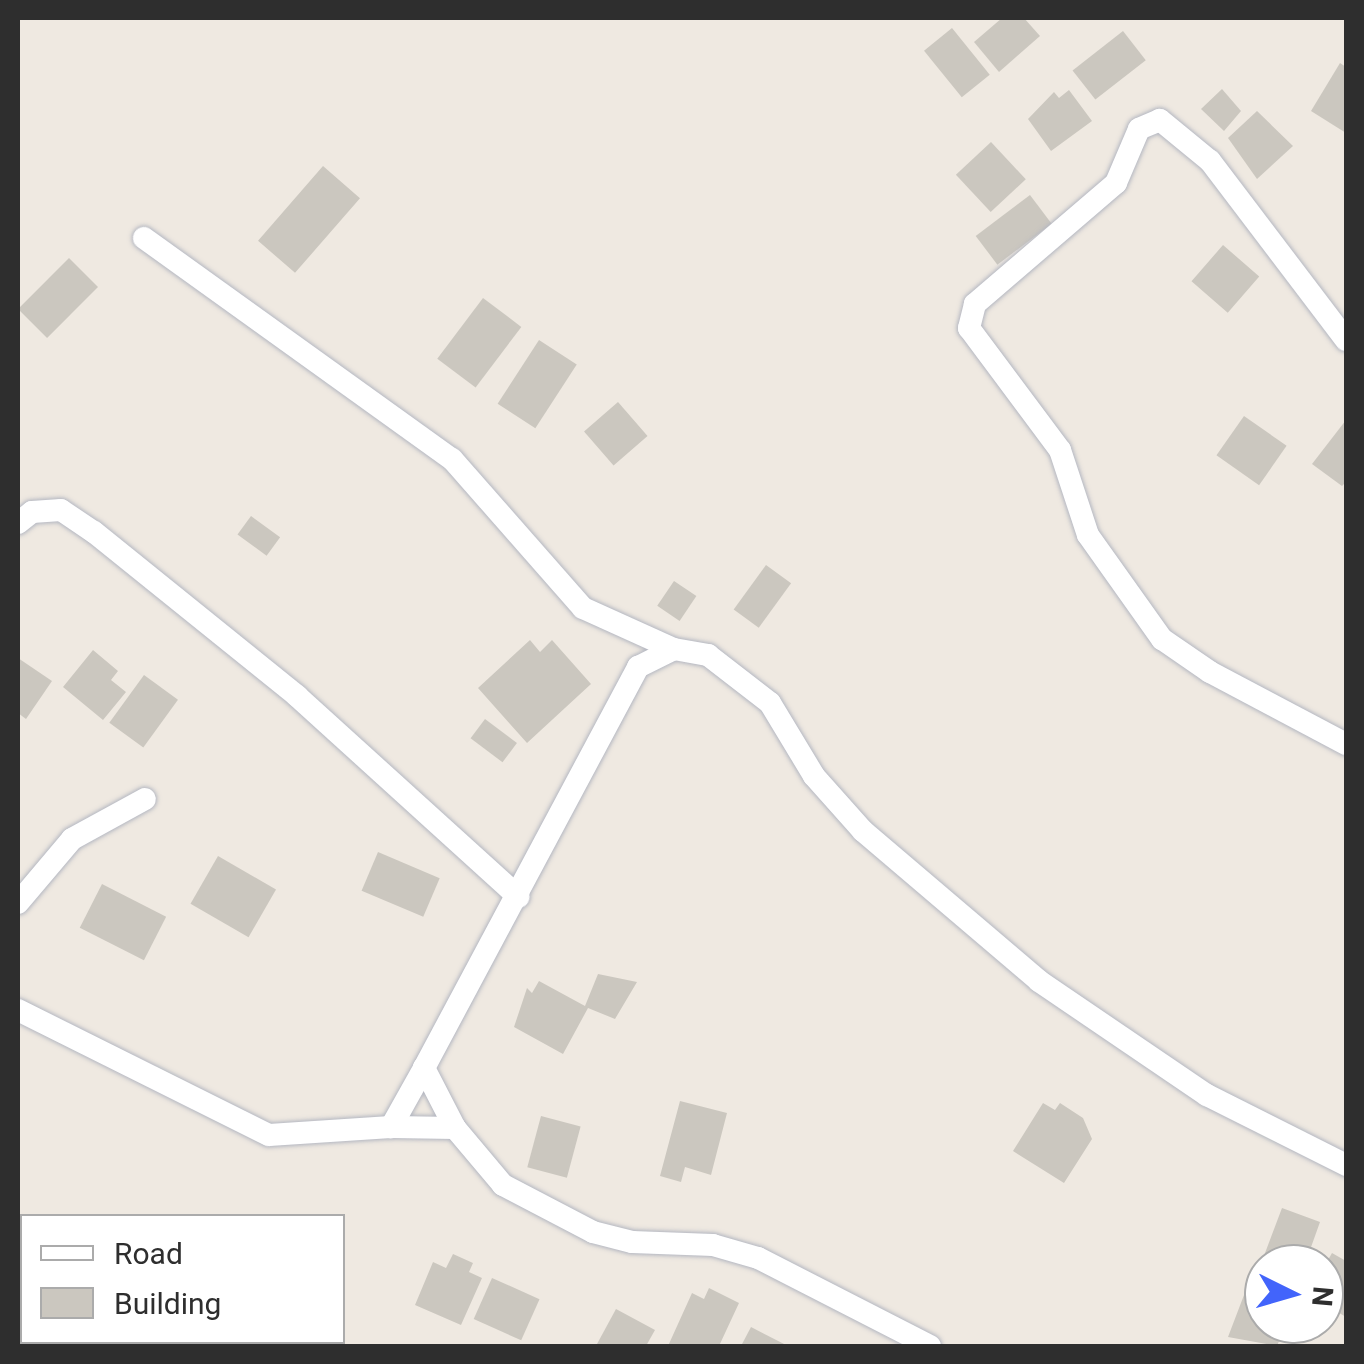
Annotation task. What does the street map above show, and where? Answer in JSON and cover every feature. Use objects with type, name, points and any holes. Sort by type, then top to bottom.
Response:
[{"type":"street","points":[[1346,340],[1210,161],[1160,120],[1139,129],[1116,183],[975,304],[969,328],[1060,450],[1088,535],[1162,639],[1210,672],[1346,744]]},
{"type":"street","points":[[144,238],[452,459],[583,608],[674,649],[708,655],[770,703],[814,776],[863,832],[1039,981],[1207,1095],[1346,1165]]},
{"type":"street","points":[[18,523],[32,512],[61,510],[94,532],[297,696],[520,897]]},
{"type":"street","points":[[391,1128],[460,992],[520,897],[638,667],[674,649]]},
{"type":"street","points":[[18,902],[72,839],[145,799]]},
{"type":"street","points":[[20,1007],[269,1135],[454,1128]]},
{"type":"street","points":[[424,1068],[454,1128],[503,1186],[593,1232],[632,1242],[714,1245],[758,1258],[930,1346]]},
{"type":"building","points":[[1002,18],[1024,18],[1040,36],[999,72],[974,42]]},
{"type":"building","points":[[952,28],[990,75],[962,97],[924,51]]},
{"type":"building","points":[[1123,31],[1146,60],[1095,100],[1073,70]]},
{"type":"building","points":[[1340,63],[1346,67],[1346,133],[1311,111]]},
{"type":"building","points":[[1222,89],[1241,111],[1224,131],[1201,109]]},
{"type":"building","points":[[1069,90],[1092,121],[1051,151],[1028,119],[1054,92],[1059,98]]},
{"type":"building","points":[[1257,111],[1293,146],[1257,179],[1228,138]]},
{"type":"building","points":[[991,142],[1026,179],[991,212],[956,175]]},
{"type":"building","points":[[323,166],[360,198],[295,273],[258,241]]},
{"type":"building","points":[[1030,195],[1052,224],[997,265],[976,236]]},
{"type":"building","points":[[1223,245],[1259,276],[1228,313],[1192,281]]},
{"type":"building","points":[[69,258],[98,287],[47,338],[18,309]]},
{"type":"building","points":[[483,298],[521,327],[476,388],[437,359]]},
{"type":"building","points":[[539,340],[577,365],[535,428],[498,404]]},
{"type":"building","points":[[618,402],[648,436],[614,465],[584,432]]},
{"type":"building","points":[[1244,416],[1287,446],[1259,485],[1216,455]]},
{"type":"building","points":[[1346,420],[1346,482],[1342,486],[1312,464]]},
{"type":"building","points":[[251,516],[280,537],[267,556],[237,535]]},
{"type":"building","points":[[766,565],[791,583],[759,628],[734,609]]},
{"type":"building","points":[[674,581],[696,596],[680,621],[657,606]]},
{"type":"building","points":[[530,640],[540,652],[552,640],[591,684],[527,743],[478,688]]},
{"type":"building","points":[[93,650],[118,671],[111,680],[126,692],[103,720],[63,687]]},
{"type":"building","points":[[18,658],[52,681],[26,719],[18,713]]},
{"type":"building","points":[[144,675],[178,700],[143,747],[109,723]]},
{"type":"building","points":[[485,719],[517,743],[503,762],[471,738]]},
{"type":"building","points":[[378,852],[440,878],[423,917],[362,891]]},
{"type":"building","points":[[218,856],[276,890],[249,937],[190,904]]},
{"type":"building","points":[[102,884],[166,917],[144,960],[80,928]]},
{"type":"building","points":[[598,974],[637,982],[615,1019],[588,1008],[563,1054],[514,1027],[527,988],[532,993],[539,981],[585,1006]]},
{"type":"building","points":[[680,1101],[727,1113],[711,1175],[685,1167],[681,1182],[660,1176]]},
{"type":"building","points":[[1043,1103],[1055,1110],[1060,1103],[1083,1118],[1092,1139],[1064,1183],[1013,1151]]},
{"type":"building","points":[[541,1116],[581,1127],[567,1178],[527,1167]]},
{"type":"building","points":[[1282,1208],[1320,1222],[1312,1244],[1268,1244]]},
{"type":"building","points":[[453,1254],[473,1263],[469,1272],[482,1278],[461,1325],[415,1305],[433,1262],[446,1268]]},
{"type":"building","points":[[1344,1260],[1346,1261],[1344,1316]]},
{"type":"building","points":[[492,1278],[540,1299],[521,1340],[474,1319]]},
{"type":"building","points":[[709,1288],[739,1303],[719,1346],[668,1346],[692,1293],[704,1299]]},
{"type":"building","points":[[1244,1295],[1244,1340],[1228,1337]]},
{"type":"building","points":[[616,1309],[655,1330],[646,1346],[597,1344]]},
{"type":"building","points":[[751,1327],[788,1346],[741,1346]]}]
